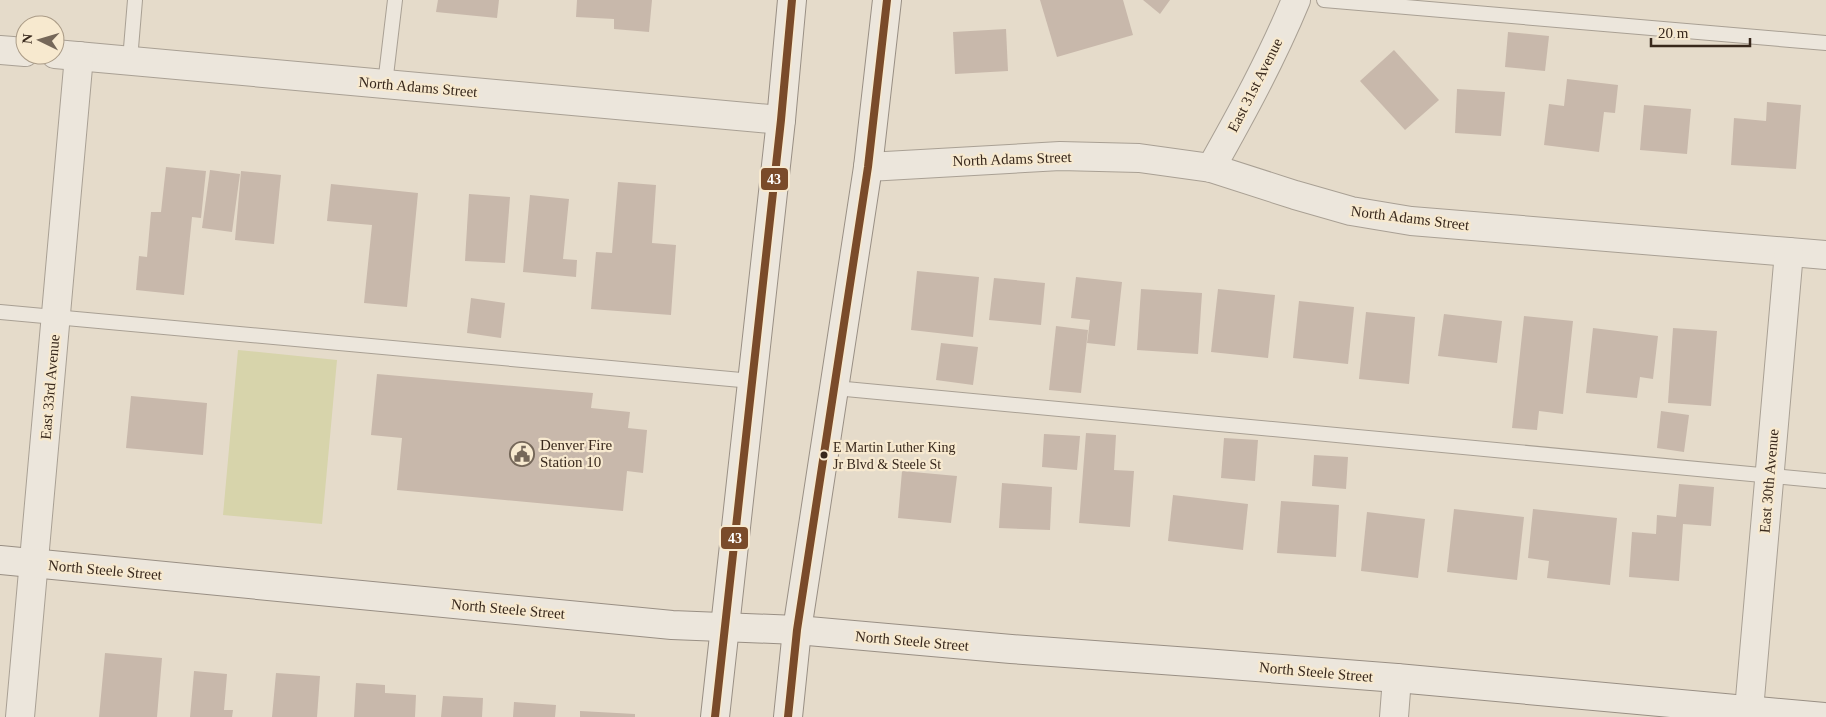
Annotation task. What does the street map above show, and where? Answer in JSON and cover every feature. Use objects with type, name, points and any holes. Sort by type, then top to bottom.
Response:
[{"type":"street","points":[[714,717],[781,120],[792,0]]},
{"type":"street","points":[[788,717],[797,630],[868,167],[887,0]]},
{"type":"street","name":"East 31st Avenue","points":[[1211,168],[1285,28],[1296,0]]},
{"type":"street","points":[[0,50],[15,51]]},
{"type":"street","name":"North Adams Street","points":[[67,55],[781,120]]},
{"type":"street","name":"East 33rd Avenue","points":[[20,717],[56,316],[67,55]]},
{"type":"street","name":"North Adams Street","points":[[868,167],[1060,156],[1139,158],[1211,168],[1295,196],[1351,211],[1411,221],[1826,255]]},
{"type":"street","name":"East 30th Avenue","points":[[1749,710],[1789,252]]},
{"type":"street","name":"North Steele Street","points":[[0,560],[672,625],[797,630],[1397,678],[1824,717]]},
{"type":"street","points":[[1394,717],[1397,678]]},
{"type":"lane","points":[[130,60],[135,0]]},
{"type":"lane","points":[[385,84],[395,0]]},
{"type":"lane","points":[[1324,0],[1826,43]]},
{"type":"lane","points":[[0,312],[752,381]]},
{"type":"lane","points":[[835,388],[1826,481]]},
{"type":"shaded area","points":[[238,350],[337,360],[322,524],[223,515]]},
{"type":"building","points":[[438,0],[499,0],[497,18],[436,12]]},
{"type":"building","points":[[577,0],[652,0],[649,32],[614,29],[614,19],[576,17]]},
{"type":"building","points":[[1040,0],[1123,0],[1133,35],[1057,57]]},
{"type":"building","points":[[1143,0],[1170,0],[1160,14]]},
{"type":"building","points":[[1006,29],[1008,71],[955,74],[953,32]]},
{"type":"building","points":[[1508,32],[1549,36],[1545,71],[1505,67]]},
{"type":"building","points":[[1394,50],[1439,100],[1405,130],[1360,81]]},
{"type":"building","points":[[1567,79],[1618,85],[1615,113],[1604,112],[1599,152],[1544,145],[1549,104],[1564,106]]},
{"type":"building","points":[[1457,89],[1505,92],[1501,136],[1455,133]]},
{"type":"building","points":[[1767,102],[1801,105],[1796,169],[1731,165],[1734,118],[1766,121]]},
{"type":"building","points":[[1644,105],[1691,109],[1687,154],[1640,150]]},
{"type":"building","points":[[166,167],[206,171],[201,218],[192,217],[184,295],[136,290],[139,256],[147,257],[151,212],[161,212]]},
{"type":"building","points":[[210,170],[240,174],[232,232],[202,228]]},
{"type":"building","points":[[241,171],[281,175],[274,244],[235,240]]},
{"type":"building","points":[[618,182],[656,185],[652,243],[676,245],[671,315],[591,309],[596,252],[612,253]]},
{"type":"building","points":[[331,184],[418,193],[407,307],[364,303],[372,225],[327,221]]},
{"type":"building","points":[[469,194],[510,197],[505,263],[465,261]]},
{"type":"building","points":[[530,195],[569,199],[563,259],[577,260],[576,277],[523,272]]},
{"type":"building","points":[[917,271],[979,277],[973,337],[911,330]]},
{"type":"building","points":[[1076,277],[1122,282],[1115,346],[1087,343],[1090,320],[1071,318]]},
{"type":"building","points":[[994,278],[1045,283],[1041,325],[989,320]]},
{"type":"building","points":[[1141,289],[1202,293],[1198,354],[1137,350]]},
{"type":"building","points":[[1218,289],[1275,295],[1268,358],[1211,352]]},
{"type":"building","points":[[471,298],[505,303],[501,338],[467,333]]},
{"type":"building","points":[[1299,301],[1354,307],[1348,364],[1293,358]]},
{"type":"building","points":[[1366,312],[1415,317],[1409,384],[1359,379]]},
{"type":"building","points":[[1444,314],[1502,321],[1497,363],[1438,356]]},
{"type":"building","points":[[1524,316],[1573,321],[1563,414],[1539,411],[1537,430],[1512,428]]},
{"type":"building","points":[[1056,326],[1088,330],[1081,393],[1049,390]]},
{"type":"building","points":[[1593,328],[1658,336],[1653,379],[1640,377],[1637,398],[1586,393]]},
{"type":"building","points":[[1673,328],[1717,331],[1711,406],[1668,403]]},
{"type":"building","points":[[941,343],[978,347],[973,385],[936,380]]},
{"type":"building","name":"Denver Fire Station 10","points":[[377,374],[593,393],[591,408],[630,412],[628,428],[647,430],[643,473],[627,471],[623,511],[397,490],[402,438],[371,435]]},
{"type":"building","points":[[131,396],[207,403],[203,455],[126,448]]},
{"type":"building","points":[[1661,411],[1689,415],[1684,452],[1657,448]]},
{"type":"building","points":[[1086,433],[1116,435],[1114,470],[1134,471],[1130,527],[1079,523]]},
{"type":"building","points":[[1044,434],[1080,436],[1077,470],[1042,467]]},
{"type":"building","points":[[1224,438],[1258,440],[1255,481],[1221,478]]},
{"type":"building","points":[[1314,455],[1348,457],[1346,489],[1312,486]]},
{"type":"building","points":[[902,471],[957,476],[951,523],[898,518]]},
{"type":"building","points":[[1002,483],[1052,487],[1050,530],[999,528]]},
{"type":"building","points":[[1679,484],[1714,487],[1711,526],[1683,524],[1679,581],[1629,577],[1632,532],[1656,534],[1657,515],[1676,517]]},
{"type":"building","points":[[1173,495],[1248,504],[1243,550],[1168,541]]},
{"type":"building","points":[[1281,501],[1339,505],[1336,557],[1277,553]]},
{"type":"building","points":[[1454,509],[1524,517],[1517,580],[1447,572]]},
{"type":"building","points":[[1533,509],[1617,518],[1610,585],[1547,578],[1549,561],[1528,558]]},
{"type":"building","points":[[1367,512],[1425,519],[1418,578],[1361,571]]},
{"type":"building","points":[[105,653],[162,658],[157,717],[99,717]]},
{"type":"building","points":[[194,671],[227,674],[224,710],[233,710],[232,717],[190,717]]},
{"type":"building","points":[[276,673],[320,676],[317,717],[272,717]]},
{"type":"building","points":[[356,683],[385,685],[385,693],[416,695],[415,717],[354,717]]},
{"type":"building","points":[[443,696],[483,698],[482,717],[441,717]]},
{"type":"building","points":[[514,702],[556,705],[555,717],[513,717]]},
{"type":"building","points":[[580,711],[635,714],[635,717],[580,717]]},
{"type":"transit line","name":"43","points":[[715,717],[781,120],[792,0]]},
{"type":"transit line","name":"43","points":[[788,717],[797,630],[868,167],[887,0]]},
{"type":"place","name":"Denver Fire Station 10","points":[[522,454]]},
{"type":"place","name":"E Martin Luther King Jr Blvd & Steele St","points":[[824,455]]}]
